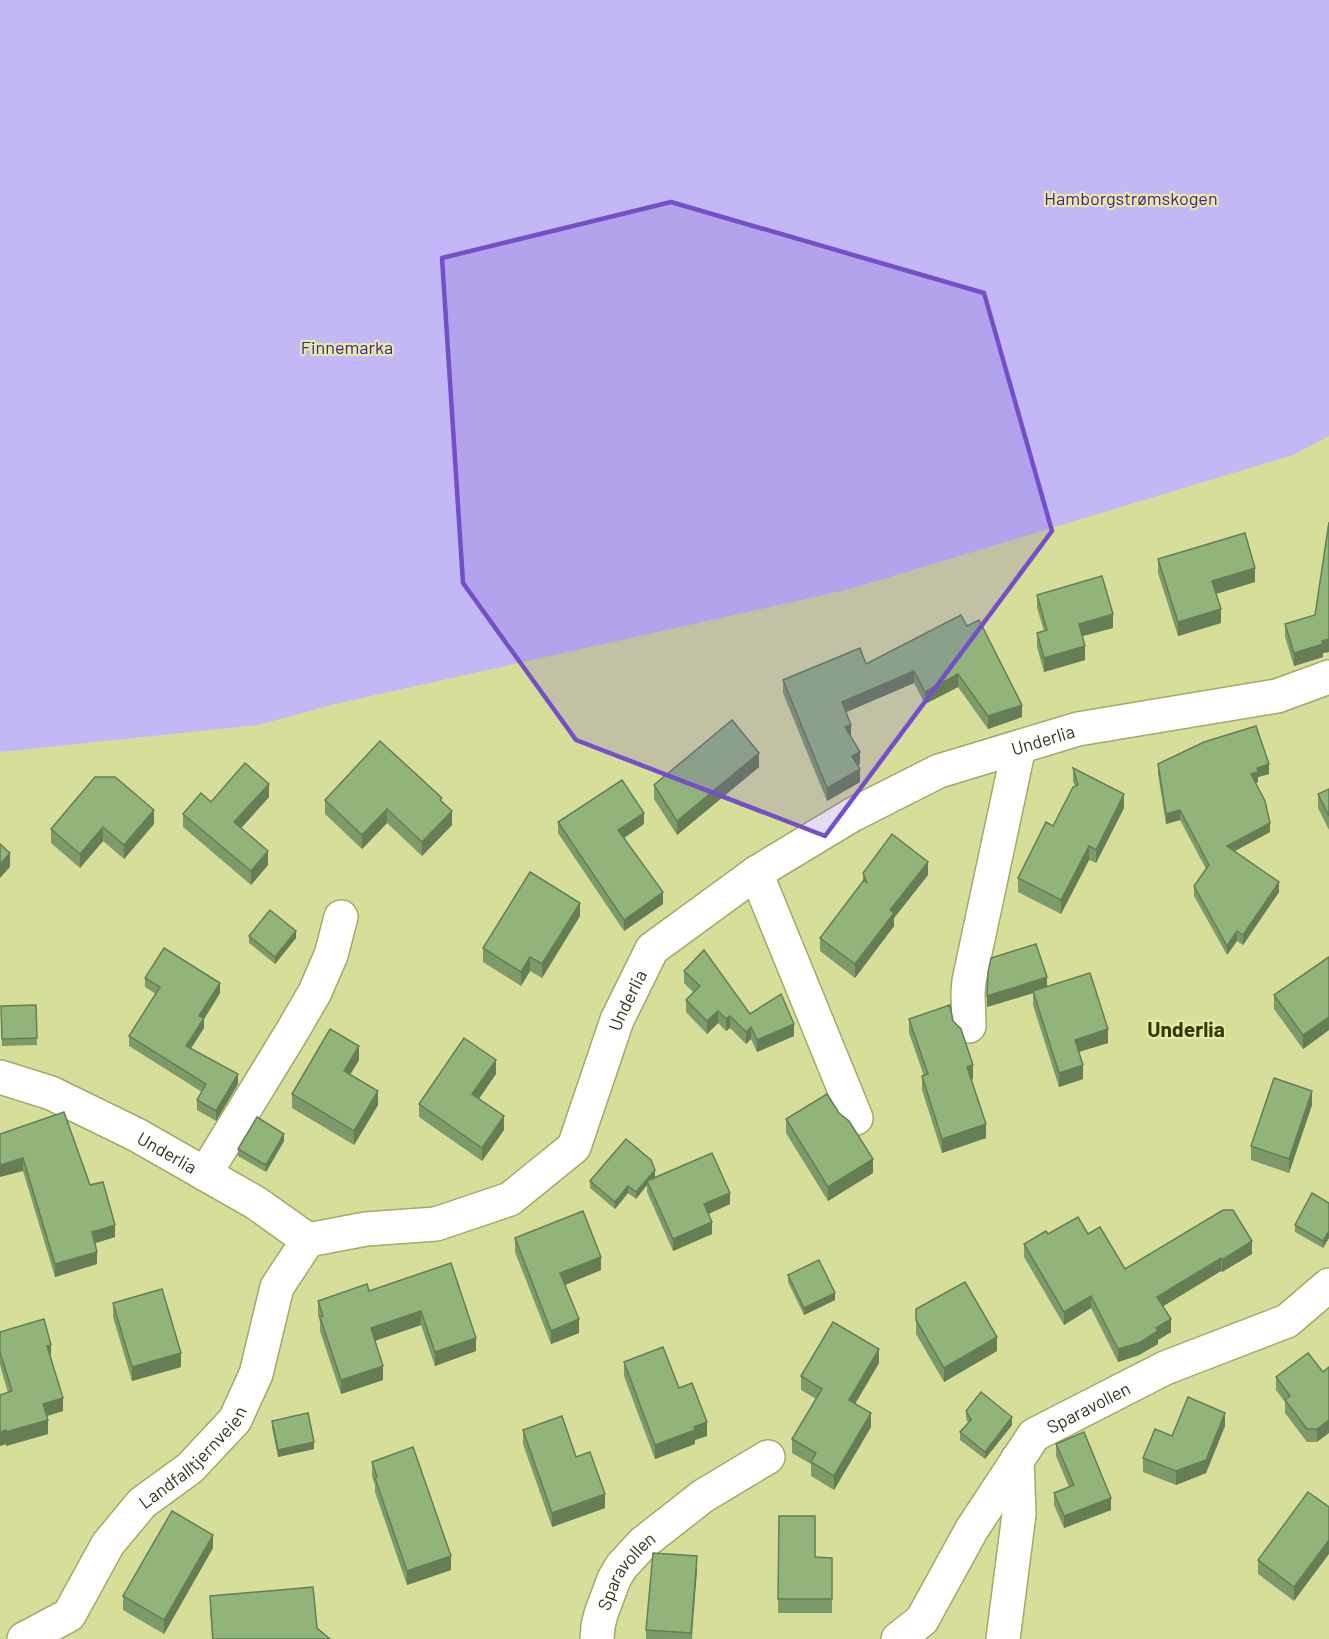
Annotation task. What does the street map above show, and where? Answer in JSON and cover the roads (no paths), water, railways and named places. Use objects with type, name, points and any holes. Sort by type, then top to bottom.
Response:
[{"type":"street","name":"Underlia","points":[[0,1077],[51,1093],[137,1135],[256,1203],[308,1240],[366,1229],[436,1224],[510,1199],[574,1147],[617,1020],[652,949],[756,873],[852,815],[939,771],[1078,729],[1277,696],[1329,677]]},
{"type":"street","points":[[969,1026],[969,981],[1019,747]]},
{"type":"street","points":[[756,873],[856,1118]]},
{"type":"street","points":[[205,1173],[315,992],[331,955],[341,917]]},
{"type":"street","name":"Landfalltjernveien","points":[[24,1639],[74,1627],[108,1544],[142,1503],[190,1468],[235,1420],[256,1374],[277,1287],[308,1240]]},
{"type":"street","name":"Sparavollen","points":[[898,1639],[922,1620],[972,1529],[1034,1435],[1165,1368],[1287,1321],[1329,1285]]},
{"type":"street","name":"Sparavollen","points":[[597,1639],[601,1614],[614,1579],[621,1567],[643,1543],[703,1496],[768,1457]]},
{"type":"street","points":[[1003,1639],[1019,1514],[1017,1460]]},
{"type":"district","name":"Underlia","points":[[1186,1028]]},
{"type":"park label","name":"Hamborgstrømskogen","points":[[1131,198]]},
{"type":"park label","name":"Finnemarka","points":[[347,347]]}]
